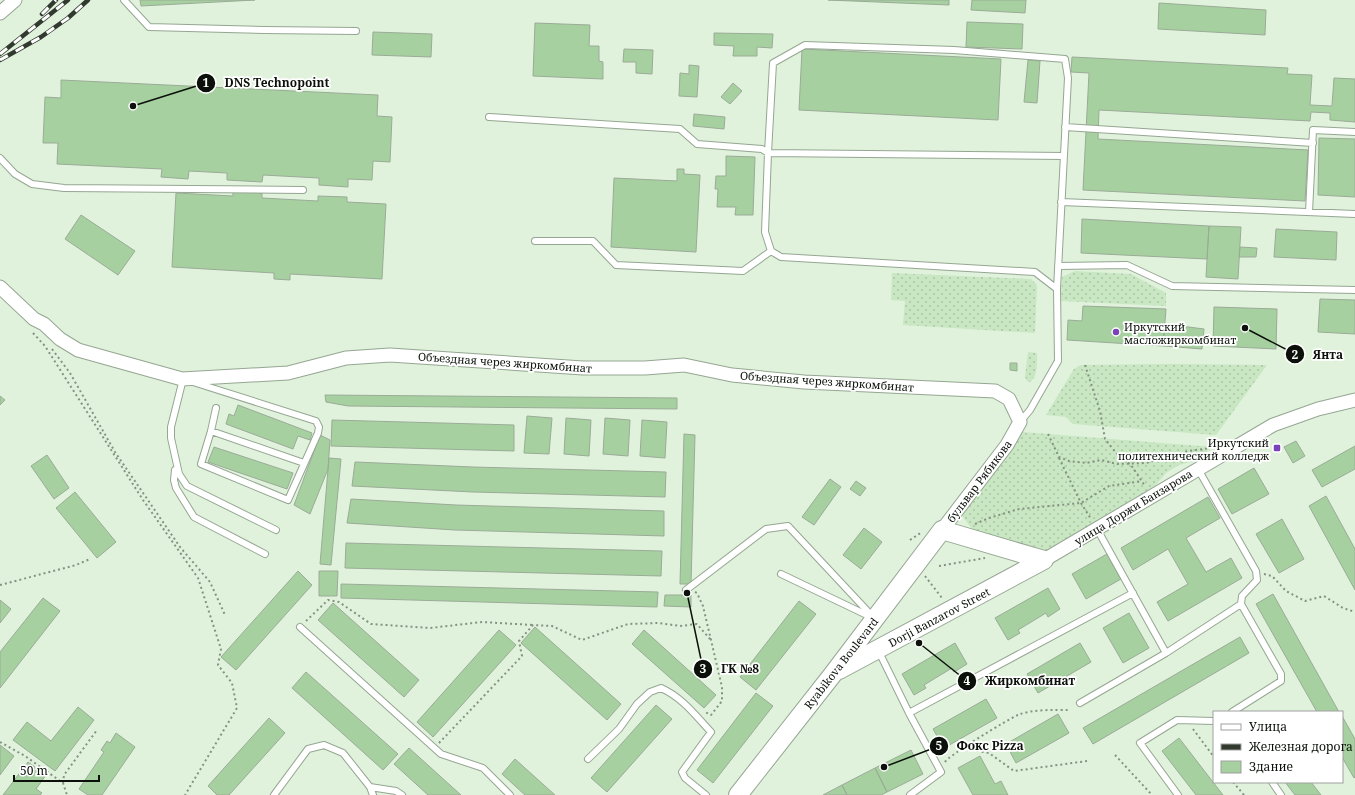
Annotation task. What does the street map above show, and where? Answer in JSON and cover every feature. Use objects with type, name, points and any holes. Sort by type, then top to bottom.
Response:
[{"type":"street","points":[[0,13],[15,0]]},
{"type":"street","name":"Объездная через жиркомбинат","points":[[0,287],[34,319],[44,324],[60,339],[78,350],[182,379],[288,373],[346,358],[390,355],[583,368],[645,368],[684,365],[732,375],[804,382],[995,391],[1009,399],[1020,422]]},
{"type":"street","name":"улица Доржи Банзарова","points":[[1044,560],[1096,526],[1273,425],[1318,409],[1355,400]]},
{"type":"street","name":"бульвар Рябикова","points":[[1020,422],[1007,445],[942,530],[1044,560]]},
{"type":"street","name":"Ryabikova Boulevard","points":[[738,795],[833,674],[942,530]]},
{"type":"street","name":"Dorji Banzarov Street","points":[[833,674],[1044,560]]},
{"type":"lane","points":[[124,0],[149,27],[356,31]]},
{"type":"lane","points":[[1020,422],[1030,410],[1058,361],[1057,289],[1068,78],[1065,59],[954,50],[805,45],[773,63],[765,232],[771,251],[781,257],[1035,272],[1057,289]]},
{"type":"lane","points":[[489,117],[680,129],[697,144],[762,149],[768,153],[1064,156]]},
{"type":"lane","points":[[1065,127],[1313,143]]},
{"type":"lane","points":[[1309,212],[1314,130],[1355,132]]},
{"type":"lane","points":[[0,158],[15,174],[32,184],[64,188],[303,190]]},
{"type":"lane","points":[[1061,202],[1355,214]]},
{"type":"lane","points":[[535,241],[593,241],[616,265],[743,272],[771,251]]},
{"type":"lane","points":[[1058,266],[1127,265],[1172,286],[1355,290]]},
{"type":"lane","points":[[216,408],[201,464],[288,500],[318,433],[319,427],[316,420],[182,379],[171,427],[171,438],[178,474],[187,486],[276,530]]},
{"type":"lane","points":[[211,431],[304,463]]},
{"type":"lane","points":[[176,462],[174,480],[176,488],[194,517],[265,554]]},
{"type":"lane","points":[[1080,702],[1166,653],[1240,604],[1242,596],[1257,580],[1256,571],[1198,469]]},
{"type":"lane","points":[[686,590],[766,529],[788,526],[875,619]]},
{"type":"lane","points":[[1096,526],[1166,653]]},
{"type":"lane","points":[[782,574],[875,619]]},
{"type":"lane","points":[[909,713],[1132,593]]},
{"type":"lane","points":[[1234,711],[1280,681],[1281,674],[1240,604]]},
{"type":"lane","points":[[300,627],[441,754],[483,768],[510,795]]},
{"type":"lane","points":[[882,658],[909,713],[941,772],[910,795]]},
{"type":"lane","points":[[588,759],[619,729],[637,704],[650,692],[661,688],[672,693],[684,703],[711,732],[682,772],[685,778],[706,795]]},
{"type":"lane","points":[[1178,795],[1140,743],[1177,720],[1213,721]]},
{"type":"lane","points":[[274,795],[308,749],[324,745],[343,753],[370,787],[373,795]]},
{"type":"lane","points":[[1273,783],[1281,795]]},
{"type":"lane","points":[[370,787],[396,790],[402,795]]},
{"type":"path","points":[[30,328],[45,346],[143,500],[198,578],[221,649],[218,665],[232,683],[237,708],[185,795]]},
{"type":"path","points":[[48,344],[70,373],[115,452],[180,547],[210,582],[225,615]]},
{"type":"path","points":[[1085,365],[1100,411],[1105,439],[1116,454],[1129,463],[1149,491]]},
{"type":"path","points":[[1048,434],[1081,503],[1096,526]]},
{"type":"path","points":[[1059,457],[1069,461],[1086,463],[1101,460],[1117,464],[1146,463],[1189,451],[1213,448]]},
{"type":"path","points":[[969,526],[1019,509],[1081,503],[1109,486],[1142,481]]},
{"type":"path","points":[[938,566],[991,558]]},
{"type":"path","points":[[0,585],[76,566],[90,559]]},
{"type":"path","points":[[1256,571],[1272,576],[1286,591],[1305,601],[1324,596],[1343,608],[1355,612]]},
{"type":"path","points":[[924,574],[952,610]]},
{"type":"path","points":[[686,590],[698,593],[703,606],[722,687],[722,701],[711,715],[700,710],[694,714]]},
{"type":"path","points":[[300,627],[328,600],[339,602],[371,624],[430,628],[482,622],[552,626],[582,640],[628,624],[659,623],[680,626],[697,624],[710,639]]},
{"type":"path","points":[[435,748],[522,656],[519,641],[533,625]]},
{"type":"path","points":[[941,772],[946,759],[1018,715],[1045,710],[1070,710]]},
{"type":"path","points":[[1187,720],[1213,756]]},
{"type":"path","points":[[67,795],[63,783],[64,775],[97,730]]},
{"type":"path","points":[[0,742],[25,756],[63,783]]},
{"type":"path","points":[[962,748],[990,753],[1014,771],[1087,761]]},
{"type":"path","points":[[1114,755],[1152,795]]},
{"type":"path","points":[[1234,783],[1244,795]]},
{"type":"green space","points":[[1075,271],[1131,274],[1166,293],[1166,306],[1061,301],[1062,277]]},
{"type":"green space","points":[[892,273],[1031,279],[1037,285],[1035,333],[903,325],[905,301],[891,300]]},
{"type":"green space","points":[[1028,352],[1037,353],[1036,373],[1033,380],[1030,382],[1027,381],[1025,377]]},
{"type":"green space","points":[[1081,365],[1267,365],[1216,435],[1073,424],[1066,417],[1046,415],[1074,369]]},
{"type":"green space","points":[[1022,432],[1213,447],[1194,461],[1179,465],[1166,473],[1154,487],[1045,554],[975,533],[960,513]]},
{"type":"building","points":[[140,0],[255,0],[141,6]]},
{"type":"building","points":[[828,0],[949,0],[949,5]]},
{"type":"building","points":[[972,0],[1026,0],[1025,13],[971,10]]},
{"type":"building","points":[[1159,3],[1266,10],[1265,35],[1158,29]]},
{"type":"building","points":[[967,22],[1023,24],[1022,49],[966,47]]},
{"type":"building","points":[[535,23],[590,25],[589,46],[599,46],[599,61],[603,62],[603,79],[533,76]]},
{"type":"building","points":[[373,32],[432,34],[431,57],[372,55]]},
{"type":"building","points":[[714,33],[773,34],[772,48],[757,47],[757,56],[733,56],[734,46],[714,45]]},
{"type":"building","points":[[624,49],[653,50],[652,74],[636,73],[636,62],[623,62]]},
{"type":"building","points":[[802,49],[1001,59],[998,120],[799,110]]},
{"type":"building","points":[[1072,57],[1288,68],[1287,74],[1312,75],[1310,105],[1332,106],[1334,78],[1355,79],[1355,122],[1330,120],[1330,113],[1311,112],[1310,121],[1099,110],[1098,139],[1308,150],[1305,201],[1083,190],[1089,73],[1071,72]]},
{"type":"building","points":[[1028,60],[1040,61],[1037,103],[1024,102]]},
{"type":"building","points":[[689,65],[699,66],[697,97],[679,96],[680,73],[689,74]]},
{"type":"building","points":[[61,80],[378,95],[377,116],[392,117],[390,162],[373,161],[372,180],[348,179],[348,187],[319,185],[319,178],[263,175],[262,182],[227,180],[227,173],[189,171],[188,179],[161,177],[162,169],[57,164],[58,143],[43,143],[45,97],[61,98]]},
{"type":"building","points":[[733,83],[742,91],[730,104],[721,97]]},
{"type":"building","points":[[694,114],[725,117],[724,129],[693,126]]},
{"type":"building","points":[[1319,138],[1355,139],[1355,197],[1318,195]]},
{"type":"building","points":[[726,156],[755,157],[753,215],[735,215],[736,207],[717,207],[718,189],[715,189],[716,176],[726,176]]},
{"type":"building","points":[[677,169],[684,169],[684,174],[700,175],[696,252],[611,247],[614,178],[677,181]]},
{"type":"building","points":[[233,191],[262,193],[262,198],[318,201],[318,196],[347,197],[347,202],[386,204],[382,279],[290,274],[290,280],[274,279],[274,273],[172,267],[176,193],[233,196]]},
{"type":"building","points":[[81,215],[135,251],[118,275],[65,239]]},
{"type":"building","points":[[1082,219],[1209,226],[1207,259],[1081,253]]},
{"type":"building","points":[[1209,226],[1241,227],[1238,279],[1206,277]]},
{"type":"building","points":[[1276,229],[1337,232],[1336,260],[1274,257]]},
{"type":"building","points":[[1240,247],[1257,248],[1256,257],[1239,257]]},
{"type":"building","points":[[1320,299],[1355,300],[1355,334],[1318,332]]},
{"type":"building","name":"Иркутский масложиркомбинат","points":[[1083,306],[1166,309],[1163,346],[1067,340],[1068,320],[1082,321]]},
{"type":"building","points":[[1214,307],[1277,309],[1276,349],[1213,346]]},
{"type":"building","name":"Иркутский масложиркомбинат","points":[[1165,324],[1204,329],[1202,349],[1163,346]]},
{"type":"building","points":[[1010,363],[1017,363],[1017,371],[1010,370]]},
{"type":"building","points":[[325,395],[677,398],[677,409],[348,406],[326,402]]},
{"type":"building","points":[[0,396],[5,400],[0,405]]},
{"type":"building","points":[[238,405],[312,433],[310,440],[298,436],[293,449],[226,424],[229,414],[234,416]]},
{"type":"building","points":[[527,416],[552,418],[549,454],[524,453]]},
{"type":"building","points":[[566,418],[591,420],[589,456],[564,454]]},
{"type":"building","points":[[605,418],[630,420],[628,456],[603,454]]},
{"type":"building","points":[[332,420],[514,425],[514,451],[331,446]]},
{"type":"building","points":[[642,420],[667,422],[665,458],[640,456]]},
{"type":"building","points":[[684,434],[695,435],[691,584],[680,584]]},
{"type":"building","points":[[320,435],[330,440],[328,469],[310,514],[294,505]]},
{"type":"building","points":[[1296,441],[1305,456],[1293,463],[1284,447]]},
{"type":"building","points":[[1355,446],[1355,469],[1322,487],[1312,470]]},
{"type":"building","points":[[214,447],[293,473],[287,489],[208,462]]},
{"type":"building","points":[[47,455],[69,488],[54,499],[31,466]]},
{"type":"building","points":[[329,458],[341,459],[331,565],[320,564]]},
{"type":"building","points":[[355,462],[473,467],[666,472],[665,497],[473,492],[352,486]]},
{"type":"building","points":[[1254,468],[1269,494],[1232,514],[1218,489]]},
{"type":"building","points":[[830,479],[841,487],[814,525],[802,517]]},
{"type":"building","points":[[856,481],[866,488],[860,496],[850,489]]},
{"type":"building","points":[[75,492],[116,542],[97,558],[56,508]]},
{"type":"building","points":[[1326,496],[1355,549],[1355,590],[1309,506]]},
{"type":"building","points":[[1208,497],[1220,518],[1186,538],[1206,572],[1231,558],[1242,578],[1168,621],[1157,602],[1188,584],[1168,549],[1133,570],[1121,548]]},
{"type":"building","points":[[351,499],[456,505],[664,511],[664,536],[455,530],[347,523]]},
{"type":"building","points":[[1282,519],[1304,559],[1279,573],[1256,534]]},
{"type":"building","points":[[864,528],[882,542],[861,569],[843,555]]},
{"type":"building","points":[[346,543],[662,551],[661,576],[345,568]]},
{"type":"building","points":[[1107,554],[1121,579],[1086,599],[1072,574]]},
{"type":"building","points":[[298,571],[312,585],[236,670],[221,657]]},
{"type":"building","points":[[319,571],[338,571],[337,596],[319,596]]},
{"type":"building","points":[[341,584],[658,592],[657,607],[341,598]]},
{"type":"building","points":[[1048,588],[1060,609],[1048,617],[1046,613],[1018,630],[1020,633],[1008,640],[995,618]]},
{"type":"building","points":[[1273,594],[1338,711],[1316,711],[1256,604]]},
{"type":"building","points":[[665,595],[691,595],[691,607],[664,606]]},
{"type":"building","points":[[43,598],[60,611],[0,688],[0,652]]},
{"type":"building","points":[[0,600],[11,609],[0,623]]},
{"type":"building","points":[[799,601],[816,614],[756,690],[740,677]]},
{"type":"building","points":[[333,603],[419,680],[404,697],[318,620]]},
{"type":"building","points":[[1129,613],[1149,648],[1123,663],[1103,628]]},
{"type":"building","points":[[535,627],[621,704],[607,720],[521,643]]},
{"type":"building","points":[[499,630],[516,645],[433,737],[417,722]]},
{"type":"building","points":[[644,630],[716,695],[704,708],[632,644]]},
{"type":"building","points":[[1240,637],[1249,653],[1093,744],[1083,728]]},
{"type":"building","points":[[955,643],[967,664],[954,672],[952,668],[924,685],[926,688],[914,695],[902,674]]},
{"type":"building","points":[[1080,643],[1091,662],[1038,693],[1027,674]]},
{"type":"building","points":[[306,672],[398,754],[383,770],[292,688]]},
{"type":"building","points":[[756,693],[773,706],[713,783],[697,770]]},
{"type":"building","points":[[986,699],[997,718],[944,748],[933,729]]},
{"type":"building","points":[[656,705],[672,719],[607,792],[591,778]]},
{"type":"building","points":[[78,707],[94,720],[55,771],[13,740],[27,722],[51,741]]},
{"type":"building","points":[[1058,714],[1069,733],[1016,763],[1006,744]]},
{"type":"building","points":[[269,718],[285,733],[229,795],[217,795],[208,786]]},
{"type":"building","points":[[1343,718],[1355,739],[1354,778],[1343,759]]},
{"type":"building","points":[[116,733],[135,747],[102,795],[88,795],[79,789],[104,752],[101,750],[107,741],[110,743]]},
{"type":"building","points":[[1179,738],[1223,795],[1196,795],[1162,751]]},
{"type":"building","points":[[0,745],[14,756],[0,775]]},
{"type":"building","points":[[409,748],[461,795],[428,795],[394,764]]},
{"type":"building","points":[[911,750],[923,774],[887,792],[875,768]]},
{"type":"building","points":[[980,756],[995,784],[1001,781],[1008,795],[973,795],[958,768]]},
{"type":"building","points":[[515,759],[555,795],[525,795],[502,774]]},
{"type":"building","points":[[28,762],[46,775],[36,789],[42,793],[40,795],[3,795]]},
{"type":"building","points":[[875,768],[887,792],[881,795],[847,795],[842,785]]},
{"type":"building","points":[[1286,783],[1312,783],[1321,795],[1295,795]]},
{"type":"building","points":[[842,785],[847,795],[823,795]]},
{"type":"railway","points":[[42,14],[56,0]]},
{"type":"railway","points":[[0,54],[68,0]]},
{"type":"railway","points":[[0,60],[41,37],[68,18],[88,0]]},
{"type":"place","name":"DNS Technopoint","points":[[133,106]]},
{"type":"place","name":"Янта","points":[[1245,328]]},
{"type":"place","name":"Иркутский масложиркомбинат","points":[[1116,332]]},
{"type":"place","name":"Иркутский политехнический колледж","points":[[1277,448]]},
{"type":"place","name":"ГК №8","points":[[687,593]]},
{"type":"place","name":"Жиркомбинат","points":[[919,643]]},
{"type":"place","name":"Фокс Pizza","points":[[884,767]]}]
